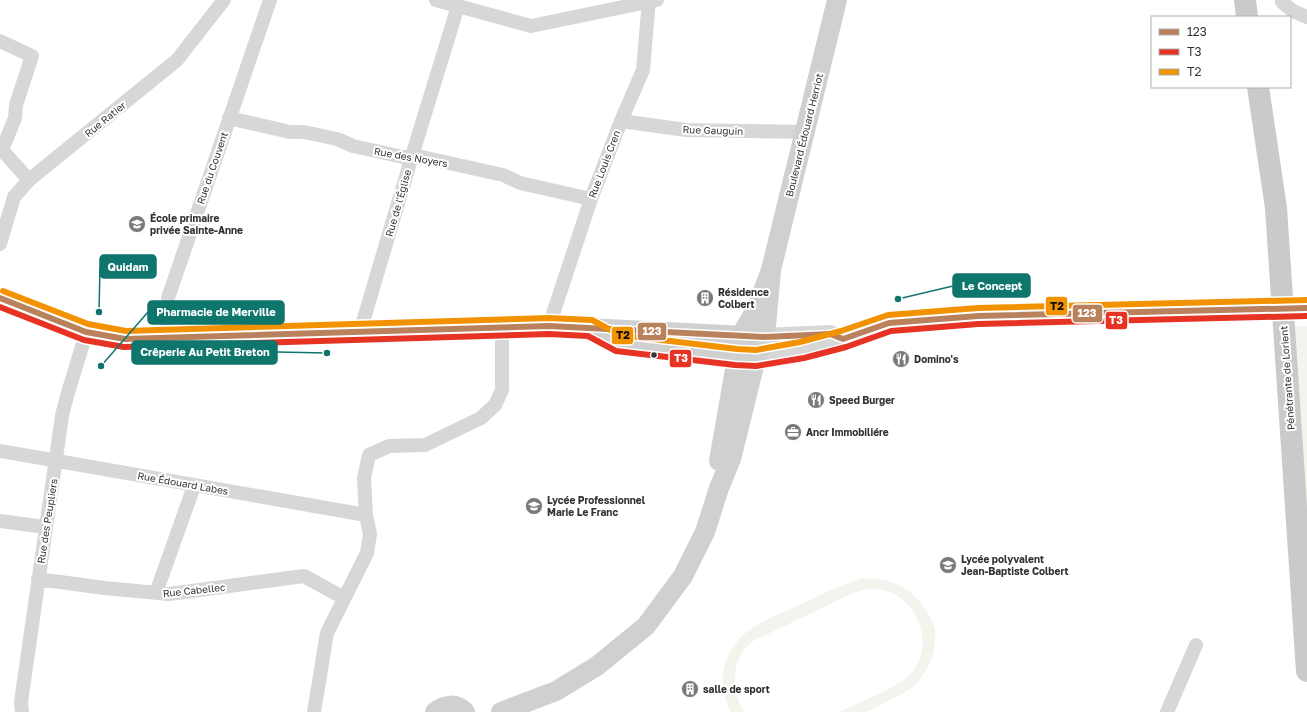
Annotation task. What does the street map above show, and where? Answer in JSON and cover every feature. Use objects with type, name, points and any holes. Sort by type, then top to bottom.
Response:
[{"type":"main road","name":"Boulevard Édouard Herriot","points":[[719,488],[719,457],[740,335],[756,310],[771,270],[837,0]]},
{"type":"main road","points":[[1245,0],[1247,16]]},
{"type":"main road","name":"Pénétrante de Lorient","points":[[1258,88],[1276,208],[1307,671]]},
{"type":"main road","name":"Boulevard Édouard Herriot","points":[[719,488],[731,459],[756,358],[765,336],[771,270]]},
{"type":"main road","points":[[0,298],[86,332],[125,339],[549,326],[765,336]]},
{"type":"main road","points":[[590,328],[617,343],[756,358]]},
{"type":"main road","points":[[740,335],[756,358]]},
{"type":"main road","points":[[501,712],[556,690],[575,680],[597,666],[646,626],[683,576],[705,532],[719,488]]},
{"type":"main road","points":[[435,712],[440,708],[455,706],[465,712]]},
{"type":"street","name":"Rue Ratier","points":[[0,244],[14,197],[29,180],[177,60],[224,0]]},
{"type":"street","name":"Rue du Couvent","points":[[167,338],[168,298],[270,0]]},
{"type":"street","points":[[436,0],[531,26],[652,1]]},
{"type":"street","name":"Rue Louis Cren","points":[[549,326],[591,199],[621,121],[643,70],[652,1]]},
{"type":"street","points":[[1282,1],[1293,11],[1307,17]]},
{"type":"street","name":"Rue de l'Église","points":[[360,332],[458,6]]},
{"type":"street","points":[[0,41],[32,56],[16,105],[15,118],[2,150],[29,180]]},
{"type":"street","name":"Rue des Noyers","points":[[229,118],[290,132],[310,133],[337,139],[353,146],[403,157],[422,157],[503,175],[520,183],[591,199]]},
{"type":"street","name":"Rue Gauguin","points":[[621,121],[686,130],[805,132]]},
{"type":"street","points":[[756,358],[802,350],[843,339],[889,323],[978,316],[1307,308]]},
{"type":"street","points":[[314,712],[326,634],[366,553],[370,534],[366,515],[364,478],[370,455],[389,446],[425,445],[481,418],[495,405],[502,390],[502,328]]},
{"type":"street","name":"Rue des Peupliers","points":[[22,712],[21,702],[62,416],[67,393],[72,382],[86,332]]},
{"type":"street","points":[[765,336],[830,334],[843,339]]},
{"type":"street","name":"Rue Édouard Labes","points":[[0,451],[366,515]]},
{"type":"street","points":[[156,593],[194,486]]},
{"type":"street","points":[[0,521],[45,527]]},
{"type":"street","name":"Rue Cabellec","points":[[38,579],[104,588],[169,594],[304,576],[344,598]]},
{"type":"street","points":[[1167,712],[1196,645]]},
{"type":"shaded area","points":[[1287,326],[1307,326],[1307,571]]},
{"type":"shaded area","points":[[864,578],[889,581],[903,587],[919,600],[928,613],[934,626],[935,646],[928,666],[917,683],[906,691],[864,712],[839,712],[879,694],[907,677],[913,671],[920,659],[922,633],[918,620],[911,609],[902,600],[891,593],[878,589],[868,589],[851,594],[753,641],[744,650],[740,657],[735,673],[736,689],[740,705],[744,712],[731,712],[723,689],[723,677],[728,655],[742,636],[758,624],[770,618],[840,586]]},
{"type":"transit line","name":"T2","points":[[3,291],[88,324],[126,331],[549,318],[592,320],[620,335],[756,350],[800,342],[841,331],[888,315],[978,308],[1307,300]]},
{"type":"transit line","name":"123","points":[[0,298],[86,332],[125,339],[549,326],[765,337],[830,334],[843,339],[889,323],[978,316],[1307,308]]},
{"type":"transit line","name":"T3","points":[[0,307],[84,340],[124,347],[549,334],[588,336],[616,351],[735,365],[756,366],[804,358],[846,347],[891,331],[978,324],[1307,316]]},
{"type":"place","name":"École primaire privée Sainte-Anne","points":[[137,224]]},
{"type":"place","name":"Résidence Colbert","points":[[705,298]]},
{"type":"place","name":"Le Concept","points":[[898,299]]},
{"type":"place","name":"Quidam","points":[[99,312]]},
{"type":"place","name":"Crêperie Au Petit Breton","points":[[327,353]]},
{"type":"place","name":"Domino's","points":[[901,359]]},
{"type":"place","name":"Pharmacie de Merville","points":[[101,366]]},
{"type":"place","name":"Speed Burger","points":[[816,400]]},
{"type":"place","name":"Ancr Immobiliére","points":[[793,432]]},
{"type":"place","name":"Lycée Professionnel Marie Le Franc","points":[[534,506]]},
{"type":"place","name":"Lycée polyvalent Jean-Baptiste Colbert","points":[[948,565]]},
{"type":"place","name":"salle de sport","points":[[690,689]]}]
